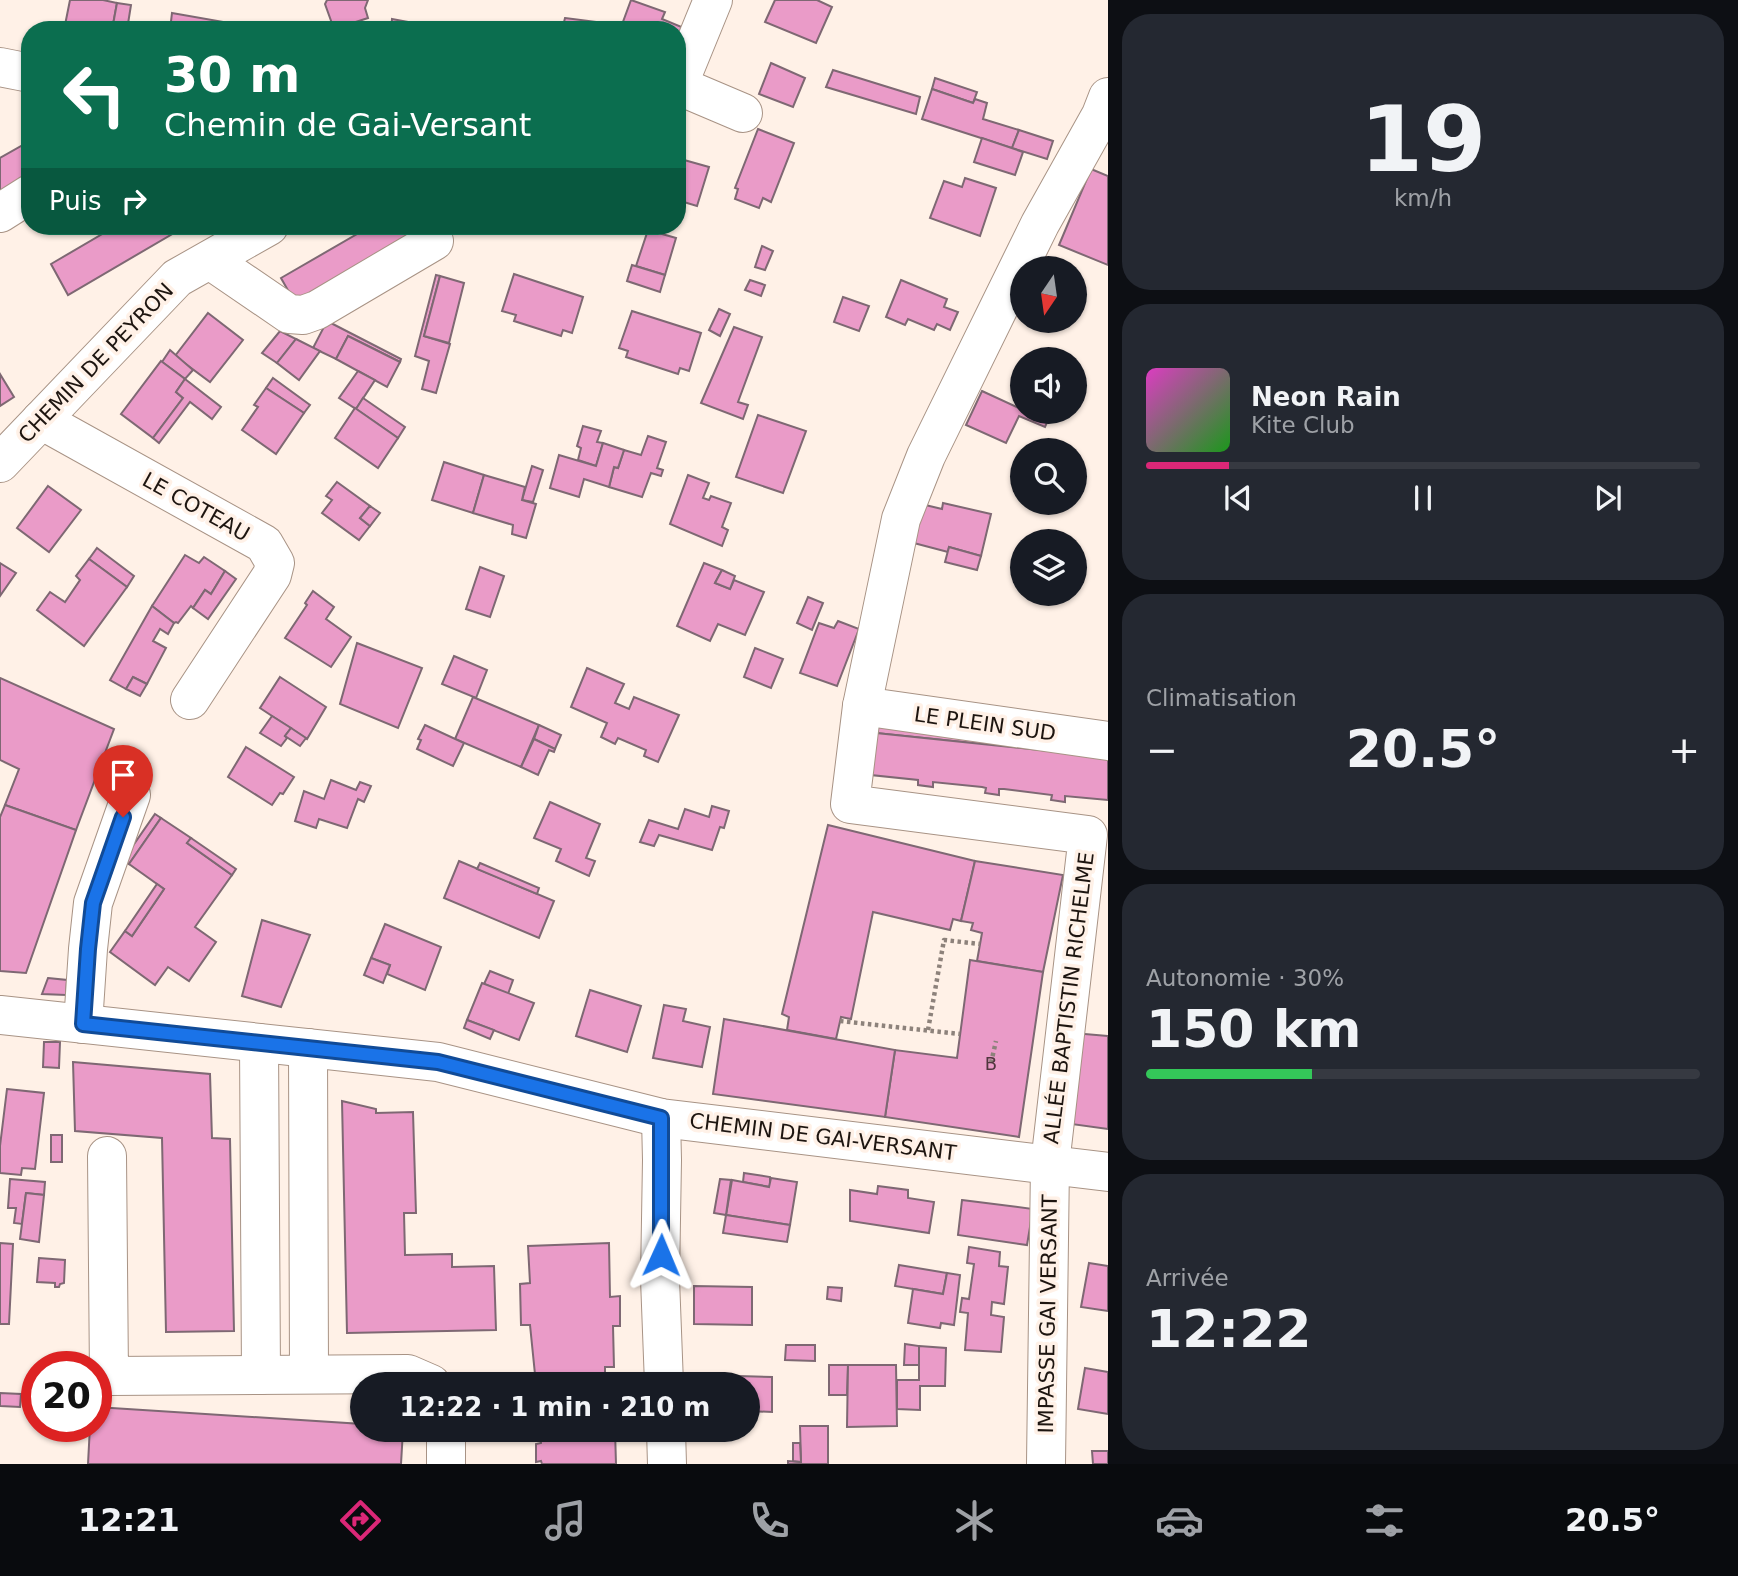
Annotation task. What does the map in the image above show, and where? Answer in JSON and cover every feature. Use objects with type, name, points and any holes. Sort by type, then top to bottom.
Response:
[{"type":"street","points":[[686,66],[713,0]]},
{"type":"street","points":[[0,67],[21,71]]},
{"type":"street","points":[[686,89],[743,113]]},
{"type":"street","points":[[862,706],[901,519],[926,456],[1040,224],[1101,116],[1108,97]]},
{"type":"street","points":[[0,213],[21,200]]},
{"type":"street","name":"CHEMIN DE PEYRON","points":[[0,463],[177,278],[253,235]]},
{"type":"street","points":[[210,260],[289,314],[303,315],[317,310],[434,241]]},
{"type":"street","name":"LE COTEAU","points":[[41,420],[264,544],[275,563],[272,575],[190,700]]},
{"type":"street","name":"LE PLEIN SUD","points":[[862,706],[1108,741]]},
{"type":"street","name":"ALLÉE BAPTISTIN RICHELME","points":[[862,706],[850,804],[1088,835],[1097,863],[1050,1164]]},
{"type":"street","points":[[83,1024],[93,903],[131,795]]},
{"type":"street","name":"CHEMIN DE GAI-VERSANT","points":[[0,1015],[438,1062],[661,1118],[1108,1172]]},
{"type":"street","points":[[259,1043],[261,1375]]},
{"type":"street","points":[[309,1048],[309,1374]]},
{"type":"street","points":[[661,1118],[660,1279],[664,1372]]},
{"type":"street","points":[[107,1156],[110,1377],[350,1374]]},
{"type":"street","name":"IMPASSE GAI VERSANT","points":[[1046,1464],[1050,1164]]},
{"type":"street","points":[[446,1442],[446,1464]]},
{"type":"street","points":[[666,1442],[667,1464]]},
{"type":"path","points":[[928,1030],[944,940],[980,944]]},
{"type":"path","points":[[840,1021],[960,1034]]},
{"type":"path","points":[[991,1063],[996,1041]]},
{"type":"building","points":[[70,0],[103,0],[117,3],[114,21],[66,21]]},
{"type":"building","points":[[327,0],[368,0],[365,8],[368,18],[359,21],[331,21],[325,4]]},
{"type":"building","points":[[631,0],[665,12],[662,19],[667,21],[623,21]]},
{"type":"building","points":[[775,0],[817,0],[832,7],[816,43],[765,22]]},
{"type":"building","points":[[117,3],[131,5],[128,21],[114,21]]},
{"type":"building","points":[[172,13],[218,21],[171,21]]},
{"type":"building","points":[[565,18],[589,21],[564,21]]},
{"type":"building","points":[[771,63],[805,78],[793,107],[759,94]]},
{"type":"building","points":[[833,70],[920,97],[916,114],[826,87]]},
{"type":"building","points":[[935,78],[977,92],[973,103],[932,89]]},
{"type":"building","points":[[932,89],[973,103],[975,99],[987,103],[983,119],[1019,130],[1012,148],[922,119]]},
{"type":"building","points":[[758,129],[794,143],[771,202],[763,198],[759,208],[735,199],[738,189],[735,188]]},
{"type":"building","points":[[1019,130],[1053,141],[1047,159],[1012,148]]},
{"type":"building","points":[[982,138],[1023,152],[1015,175],[974,162]]},
{"type":"building","points":[[21,146],[21,186],[0,198],[0,158]]},
{"type":"building","points":[[686,161],[709,167],[697,206],[686,203]]},
{"type":"building","points":[[1091,169],[1108,176],[1108,265],[1059,245]]},
{"type":"building","points":[[965,178],[996,188],[980,236],[930,218],[944,181],[962,187]]},
{"type":"building","points":[[101,235],[171,235],[68,295],[51,264]]},
{"type":"building","points":[[355,235],[424,235],[298,308],[281,278]]},
{"type":"building","points":[[646,235],[676,238],[665,275],[636,266]]},
{"type":"building","points":[[762,246],[773,251],[765,270],[755,267]]},
{"type":"building","points":[[632,265],[665,275],[660,292],[627,281]]},
{"type":"building","points":[[514,274],[583,297],[572,333],[563,330],[561,336],[514,321],[516,315],[502,311]]},
{"type":"building","points":[[436,275],[440,276],[424,336],[450,344],[436,393],[422,389],[429,361],[415,356]]},
{"type":"building","points":[[440,276],[464,283],[449,343],[424,336]]},
{"type":"building","points":[[750,280],[765,285],[761,296],[745,290]]},
{"type":"building","points":[[901,280],[947,299],[944,307],[958,312],[950,330],[937,324],[934,330],[908,319],[905,325],[886,317]]},
{"type":"building","points":[[843,297],[869,306],[859,331],[834,322]]},
{"type":"building","points":[[719,309],[730,314],[720,336],[709,330]]},
{"type":"building","points":[[632,311],[701,333],[689,371],[680,368],[678,374],[626,357],[628,351],[619,348]]},
{"type":"building","points":[[208,313],[243,340],[210,382],[175,356]]},
{"type":"building","points":[[327,321],[401,359],[400,362],[348,336],[336,359],[313,348]]},
{"type":"building","points":[[734,327],[762,337],[738,402],[748,405],[743,419],[701,403]]},
{"type":"building","points":[[280,331],[296,339],[277,363],[262,353]]},
{"type":"building","points":[[348,336],[400,362],[387,387],[336,359]]},
{"type":"building","points":[[296,339],[320,351],[299,380],[277,363]]},
{"type":"building","points":[[170,350],[193,370],[185,379],[162,362]]},
{"type":"building","points":[[161,361],[185,379],[176,392],[183,398],[153,438],[121,414]]},
{"type":"building","points":[[358,371],[375,380],[356,409],[339,398]]},
{"type":"building","points":[[0,374],[14,397],[0,406]]},
{"type":"building","points":[[273,378],[310,405],[304,413],[266,388]]},
{"type":"building","points":[[185,379],[221,407],[212,419],[190,402],[159,443],[153,438],[183,398],[176,392]]},
{"type":"building","points":[[266,388],[304,413],[276,454],[242,430],[258,407],[254,405]]},
{"type":"building","points":[[982,391],[1010,404],[1010,424],[1015,424],[1006,443],[966,425]]},
{"type":"building","points":[[363,398],[405,427],[398,438],[356,409]]},
{"type":"building","points":[[355,408],[398,438],[378,468],[335,438]]},
{"type":"building","points":[[758,415],[806,431],[783,493],[736,477]]},
{"type":"building","points":[[583,426],[601,431],[597,442],[603,443],[596,466],[578,460],[581,448],[577,446]]},
{"type":"building","points":[[648,436],[666,442],[657,468],[663,470],[661,476],[651,473],[642,497],[609,487],[614,467],[618,468],[624,450],[641,455]]},
{"type":"building","points":[[603,443],[624,450],[618,468],[614,467],[609,487],[584,479],[579,497],[550,488],[559,455],[596,466]]},
{"type":"building","points":[[444,462],[484,475],[473,513],[432,500]]},
{"type":"building","points":[[532,466],[543,470],[533,502],[522,500]]},
{"type":"building","points":[[484,475],[525,487],[522,500],[536,504],[526,538],[512,534],[513,525],[473,513]]},
{"type":"building","points":[[688,475],[709,483],[703,498],[709,500],[711,496],[731,503],[722,527],[728,530],[722,546],[670,524]]},
{"type":"building","points":[[337,482],[370,506],[360,518],[370,526],[359,540],[322,513],[332,500],[326,496]]},
{"type":"building","points":[[48,486],[81,510],[49,552],[17,528]]},
{"type":"building","points":[[943,503],[991,514],[981,556],[949,547],[948,552],[910,542],[921,504],[942,509]]},
{"type":"building","points":[[370,506],[380,513],[370,526],[360,518]]},
{"type":"building","points":[[949,547],[981,556],[977,570],[945,562]]},
{"type":"building","points":[[97,548],[134,576],[127,587],[89,559]]},
{"type":"building","points":[[185,555],[199,563],[204,557],[225,571],[211,594],[205,590],[193,608],[191,606],[178,623],[174,623],[152,606]]},
{"type":"building","points":[[89,559],[127,587],[84,646],[37,610],[50,592],[65,602],[80,580],[76,576]]},
{"type":"building","points":[[0,563],[16,573],[0,596]]},
{"type":"building","points":[[704,563],[722,570],[715,583],[730,589],[734,580],[764,592],[745,635],[718,624],[710,641],[677,626]]},
{"type":"building","points":[[480,567],[504,576],[490,617],[466,609]]},
{"type":"building","points":[[722,570],[735,576],[730,589],[715,583]]},
{"type":"building","points":[[225,571],[236,579],[208,619],[193,608],[205,590],[211,594]]},
{"type":"building","points":[[313,591],[334,607],[326,619],[351,637],[331,667],[285,638]]},
{"type":"building","points":[[808,597],[823,603],[812,630],[797,623]]},
{"type":"building","points":[[152,606],[174,623],[168,634],[160,629],[153,641],[166,648],[147,684],[133,677],[126,689],[110,680]]},
{"type":"building","points":[[838,621],[859,629],[837,686],[800,673],[819,623],[834,628]]},
{"type":"building","points":[[357,643],[422,668],[398,728],[340,704]]},
{"type":"building","points":[[755,648],[783,659],[771,688],[744,677]]},
{"type":"building","points":[[454,656],[487,670],[476,698],[442,684]]},
{"type":"building","points":[[587,668],[624,684],[615,703],[629,709],[634,697],[679,715],[658,762],[644,756],[646,750],[618,738],[615,744],[601,737],[607,723],[571,707]]},
{"type":"building","points":[[133,677],[147,684],[140,696],[126,689]]},
{"type":"building","points":[[280,677],[326,707],[307,739],[260,708]]},
{"type":"building","points":[[0,678],[114,729],[76,830],[5,805],[19,769],[0,760]]},
{"type":"building","points":[[473,697],[539,725],[521,767],[455,739]]},
{"type":"building","points":[[272,716],[291,728],[281,746],[260,733]]},
{"type":"building","points":[[425,725],[464,743],[453,766],[417,749],[421,740],[418,739]]},
{"type":"building","points":[[539,725],[561,735],[555,749],[534,739]]},
{"type":"building","points":[[877,725],[1108,757],[876,733]]},
{"type":"building","points":[[291,728],[306,738],[300,746],[285,736]]},
{"type":"building","points":[[876,733],[1108,757],[1108,800],[1065,796],[1065,802],[1051,800],[1052,795],[999,789],[999,795],[985,793],[986,788],[982,787],[933,782],[933,787],[918,785],[918,780],[871,775]]},
{"type":"building","points":[[534,739],[555,749],[554,752],[549,750],[538,775],[521,767]]},
{"type":"building","points":[[246,747],[294,777],[272,805],[228,777]]},
{"type":"building","points":[[331,780],[356,790],[360,782],[371,786],[364,802],[358,799],[347,828],[319,819],[316,828],[295,821],[304,791],[324,799]]},
{"type":"building","points":[[550,802],[600,824],[586,858],[595,861],[589,876],[556,861],[561,849],[534,838]]},
{"type":"building","points":[[5,805],[76,830],[26,973],[0,971],[0,817]]},
{"type":"building","points":[[712,806],[729,811],[724,828],[720,827],[712,850],[659,835],[654,846],[640,842],[649,820],[678,829],[685,809],[709,817]]},
{"type":"building","points":[[155,814],[161,818],[129,864],[123,860]]},
{"type":"building","points":[[161,818],[191,838],[187,843],[232,875],[195,927],[216,942],[189,981],[168,967],[155,985],[110,952],[125,931],[132,936],[164,889],[129,864]]},
{"type":"building","points":[[828,825],[975,861],[961,921],[953,919],[950,930],[873,912],[851,1019],[841,1017],[836,1039],[787,1030],[789,1017],[782,1014]]},
{"type":"building","points":[[191,838],[236,869],[232,875],[187,843]]},
{"type":"building","points":[[459,861],[554,901],[539,938],[444,898]]},
{"type":"building","points":[[975,861],[1063,875],[1043,972],[977,961],[982,933],[971,930],[973,923],[961,921]]},
{"type":"building","points":[[480,863],[539,888],[537,894],[477,869]]},
{"type":"building","points":[[157,884],[164,889],[132,936],[125,931]]},
{"type":"building","points":[[262,920],[310,935],[281,1007],[242,996]]},
{"type":"building","points":[[385,924],[441,947],[425,990],[387,974],[390,965],[371,958]]},
{"type":"building","points":[[371,958],[390,965],[383,983],[364,975]]},
{"type":"building","points":[[970,960],[1043,972],[1019,1137],[885,1117],[895,1050],[957,1058]]},
{"type":"building","points":[[490,971],[513,980],[508,994],[484,984]]},
{"type":"building","points":[[48,978],[67,980],[66,995],[42,994]]},
{"type":"building","points":[[482,983],[534,1003],[519,1040],[467,1020]]},
{"type":"building","points":[[590,990],[641,1006],[627,1052],[576,1036]]},
{"type":"building","points":[[664,1005],[686,1009],[683,1021],[710,1027],[702,1067],[653,1058]]},
{"type":"building","points":[[724,1019],[895,1050],[885,1117],[713,1094]]},
{"type":"building","points":[[467,1020],[494,1030],[490,1039],[464,1028]]},
{"type":"building","points":[[1073,1033],[1108,1036],[1108,1129],[1064,1123]]},
{"type":"building","points":[[44,1042],[60,1042],[59,1068],[43,1067]]},
{"type":"building","points":[[73,1062],[210,1074],[212,1138],[230,1139],[234,1331],[166,1332],[162,1138],[75,1131]]},
{"type":"building","points":[[7,1089],[44,1093],[35,1169],[22,1168],[21,1175],[0,1173],[0,1146]]},
{"type":"building","points":[[342,1101],[376,1109],[376,1113],[413,1112],[416,1213],[404,1213],[405,1255],[452,1254],[452,1267],[494,1266],[496,1330],[347,1333]]},
{"type":"building","points":[[51,1135],[62,1135],[62,1162],[51,1162]]},
{"type":"building","points":[[744,1173],[770,1177],[770,1187],[743,1182]]},
{"type":"building","points":[[771,1178],[797,1182],[790,1225],[726,1215],[732,1180],[769,1187]]},
{"type":"building","points":[[10,1179],[45,1182],[44,1195],[26,1193],[22,1224],[14,1223],[16,1208],[8,1208]]},
{"type":"building","points":[[720,1179],[731,1180],[726,1215],[714,1213]]},
{"type":"building","points":[[878,1186],[908,1190],[908,1198],[934,1202],[929,1233],[850,1221],[850,1190],[877,1194]]},
{"type":"building","points":[[26,1193],[44,1195],[39,1242],[20,1239]]},
{"type":"building","points":[[962,1200],[1033,1209],[1027,1245],[958,1235]]},
{"type":"building","points":[[726,1215],[790,1225],[787,1242],[723,1233]]},
{"type":"building","points":[[0,1243],[13,1244],[9,1324],[0,1324]]},
{"type":"building","points":[[609,1243],[610,1297],[620,1296],[620,1326],[613,1326],[614,1367],[605,1367],[605,1372],[535,1372],[530,1325],[521,1325],[520,1284],[530,1283],[528,1246]]},
{"type":"building","points":[[969,1247],[1000,1252],[999,1266],[1008,1267],[1004,1304],[992,1302],[991,1315],[1004,1317],[1001,1352],[965,1350],[968,1313],[960,1312],[962,1298],[969,1299],[974,1264],[967,1263]]},
{"type":"building","points":[[39,1258],[65,1260],[64,1283],[55,1287],[55,1283],[37,1282]]},
{"type":"building","points":[[1089,1263],[1108,1266],[1108,1311],[1081,1307]]},
{"type":"building","points":[[899,1265],[947,1273],[943,1294],[895,1286]]},
{"type":"building","points":[[947,1273],[960,1275],[954,1325],[941,1323],[940,1328],[908,1323],[913,1289],[943,1294]]},
{"type":"building","points":[[694,1286],[752,1287],[752,1325],[694,1324]]},
{"type":"building","points":[[828,1287],[842,1288],[841,1301],[827,1299]]},
{"type":"building","points":[[905,1344],[919,1346],[919,1365],[904,1365]]},
{"type":"building","points":[[786,1345],[815,1345],[815,1361],[785,1360]]},
{"type":"building","points":[[919,1346],[946,1348],[945,1386],[920,1386],[920,1410],[897,1409],[897,1380],[919,1380]]},
{"type":"building","points":[[829,1365],[848,1365],[847,1395],[829,1395]]},
{"type":"building","points":[[848,1365],[896,1365],[897,1426],[847,1427]]},
{"type":"building","points":[[1085,1368],[1108,1372],[1108,1414],[1078,1409]]},
{"type":"building","points":[[760,1377],[772,1377],[772,1412],[760,1412]]},
{"type":"building","points":[[0,1393],[21,1394],[20,1407],[0,1406]]},
{"type":"building","points":[[112,1408],[350,1423],[350,1442],[402,1442],[401,1464],[88,1464],[89,1442],[112,1442]]},
{"type":"building","points":[[800,1426],[828,1426],[828,1464],[788,1464],[788,1461],[801,1462]]},
{"type":"building","points":[[615,1442],[616,1464],[542,1464],[541,1461],[536,1462],[536,1444]]},
{"type":"building","points":[[793,1443],[800,1443],[801,1462],[793,1461]]},
{"type":"building","points":[[1092,1451],[1108,1451],[1108,1464],[1093,1464]]},
{"type":"route","points":[[123,817],[93,903],[83,1024],[438,1062],[661,1118],[661,1255]]}]
